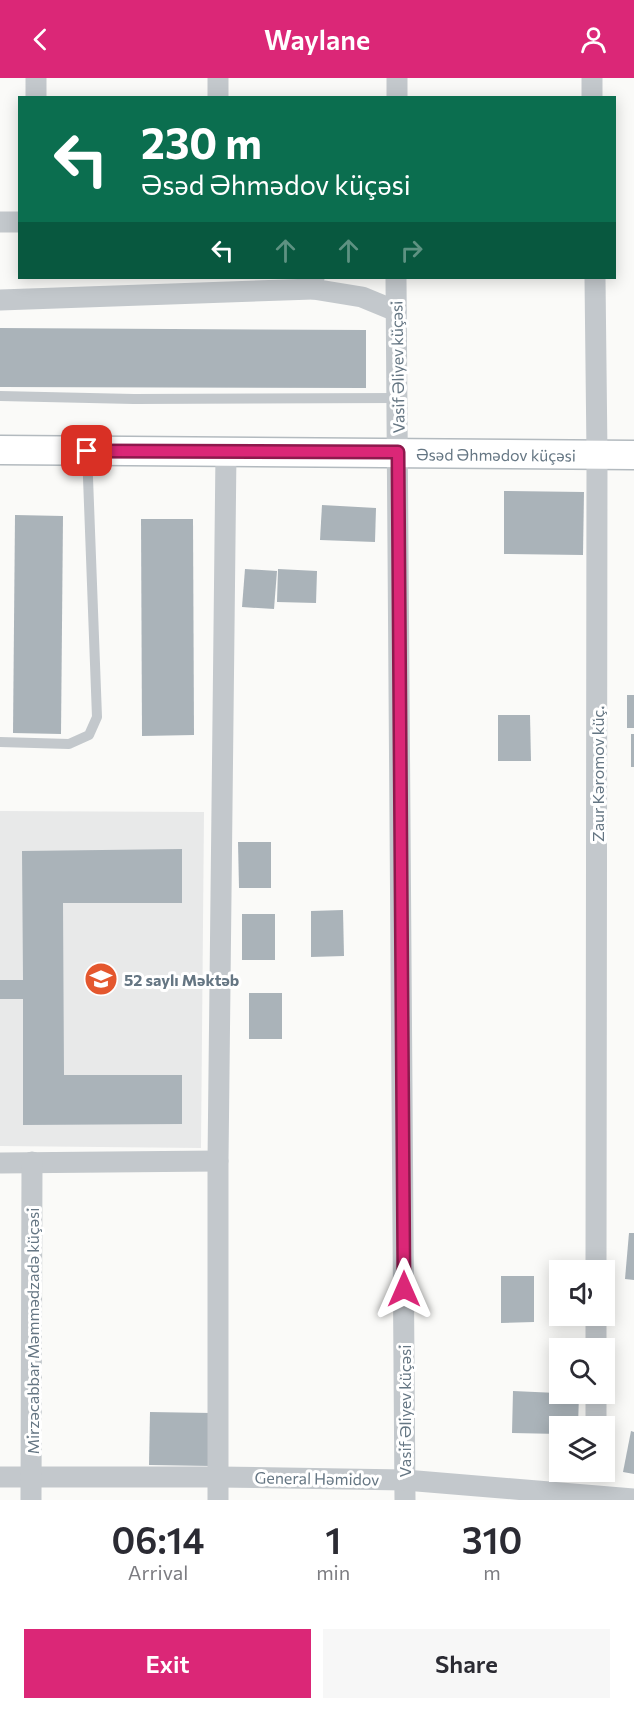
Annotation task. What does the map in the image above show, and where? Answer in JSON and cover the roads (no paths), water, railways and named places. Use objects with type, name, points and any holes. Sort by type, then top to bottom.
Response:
[{"type":"street","points":[[36,78],[36,96]]},
{"type":"street","points":[[218,78],[218,96]]},
{"type":"street","points":[[397,78],[397,96]]},
{"type":"street","points":[[592,78],[592,96]]},
{"type":"street","points":[[0,222],[18,222]]},
{"type":"street","name":"Vasif Əliyev küçəsi","points":[[396,279],[405,1490]]},
{"type":"street","name":"Zaur Kəromov küç.","points":[[595,279],[597,454],[596,1260]]},
{"type":"street","points":[[0,300],[313,283],[362,297],[396,311]]},
{"type":"street","name":"Əsəd Əhmədov küçəsi","points":[[0,450],[634,455]]},
{"type":"street","points":[[218,1500],[218,1161],[226,452]]},
{"type":"street","points":[[0,1162],[218,1161]]},
{"type":"street","name":"Mirzəcabbar Məmmədzadə küçəsi","points":[[31,1500],[32,1162]]},
{"type":"street","name":"General Həmidov","points":[[0,1477],[218,1477],[405,1490],[634,1499]]},
{"type":"lane","points":[[0,396],[134,399],[397,398]]},
{"type":"lane","points":[[0,742],[69,744],[89,735],[97,717],[87,451]]},
{"type":"place","name":"52 saylı Məktəb","points":[[101,979]]}]
